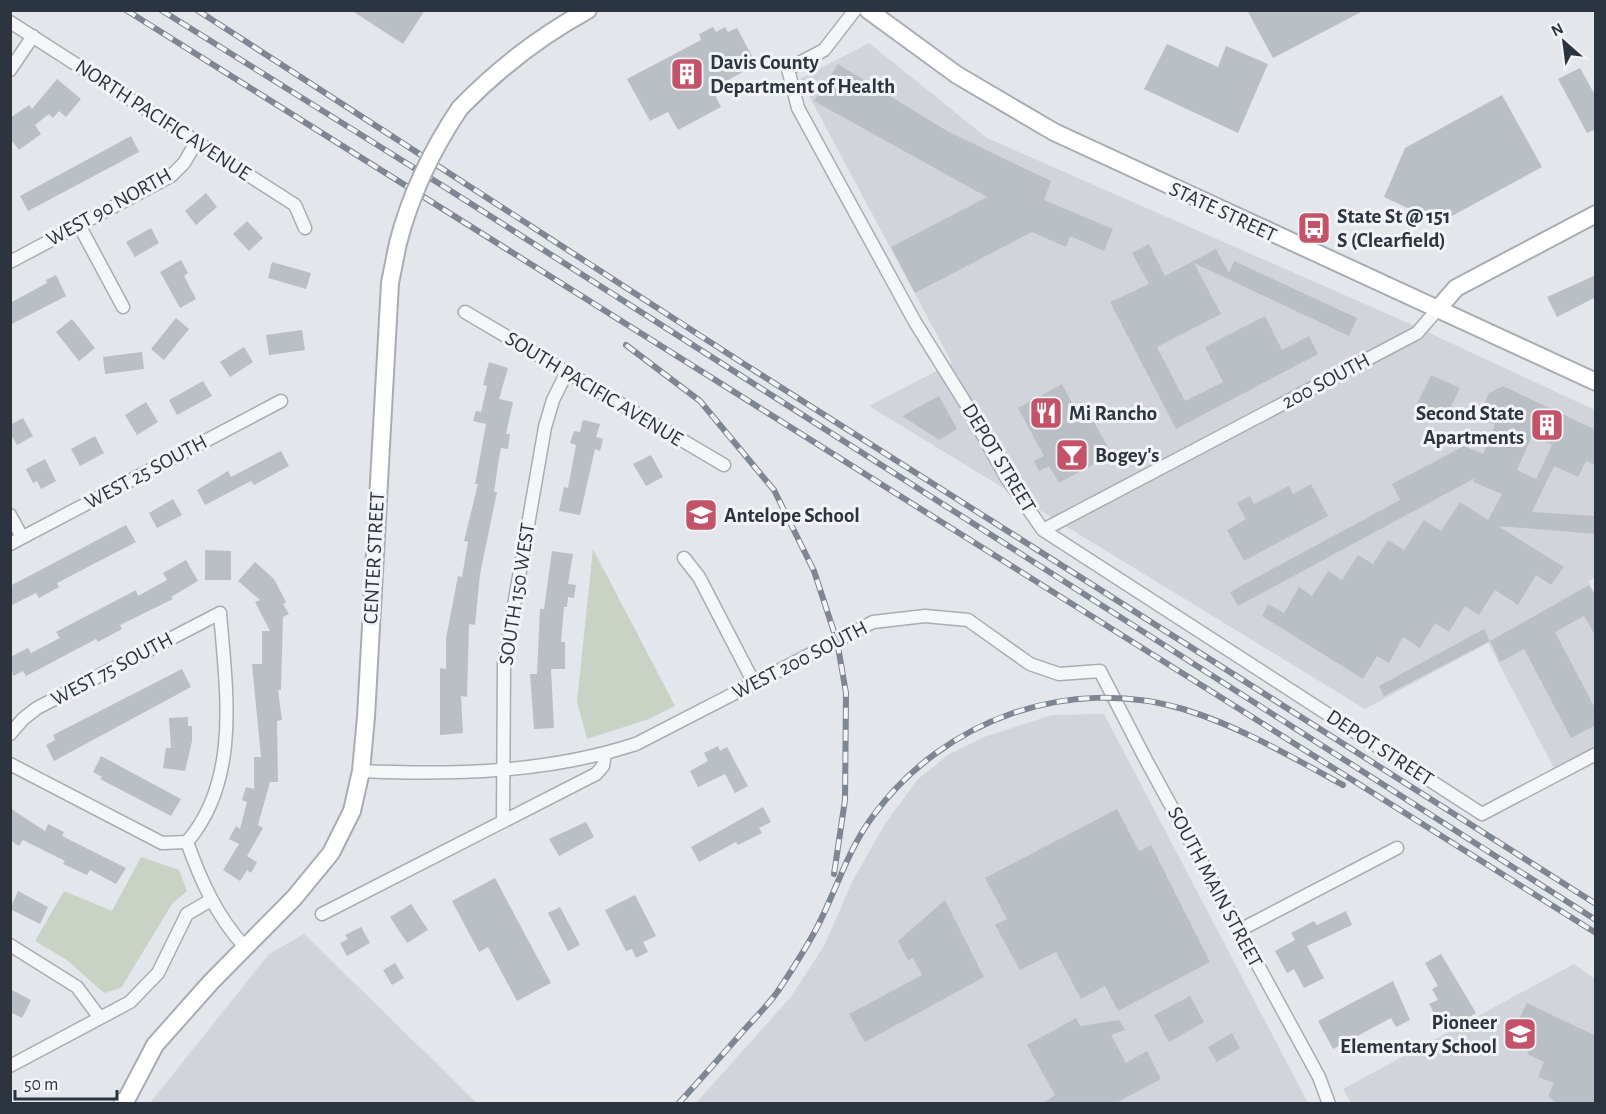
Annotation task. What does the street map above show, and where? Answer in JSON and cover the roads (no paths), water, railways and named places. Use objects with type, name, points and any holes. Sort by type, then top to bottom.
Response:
[{"type":"street","name":"CENTER STREET","points":[[124,1104],[155,1046],[245,947],[294,898],[331,853],[352,811],[361,771],[366,717],[390,283],[409,204],[424,168],[460,108],[491,76],[558,27],[588,10]]},
{"type":"street","name":"DEPOT STREET","points":[[855,10],[824,50],[788,69],[798,108],[915,322],[966,404],[1006,477],[1043,530],[1482,814],[1594,758]]},
{"type":"street","name":"STATE STREET","points":[[868,10],[957,75],[1054,132],[1596,382]]},
{"type":"street","name":"NORTH PACIFIC AVENUE","points":[[10,22],[295,205],[305,228]]},
{"type":"street","points":[[10,70],[33,36]]},
{"type":"street","name":"WEST 90 NORTH","points":[[10,262],[171,176],[184,163],[196,141]]},
{"type":"street","name":"200 SOUTH","points":[[1043,530],[1417,333],[1456,288],[1596,214]]},
{"type":"street","points":[[79,225],[123,307]]},
{"type":"street","name":"SOUTH PACIFIC AVENUE","points":[[465,312],[724,465]]},
{"type":"street","name":"SOUTH 150 WEST","points":[[502,822],[504,663],[545,427],[553,400],[567,372]]},
{"type":"street","name":"WEST 25 SOUTH","points":[[10,544],[281,401]]},
{"type":"street","points":[[10,515],[22,537]]},
{"type":"street","points":[[684,558],[699,577],[754,683]]},
{"type":"street","name":"WEST 75 SOUTH","points":[[10,734],[37,708],[220,613],[227,701],[224,756],[216,797],[203,824],[187,842]]},
{"type":"street","name":"WEST 200 SOUTH","points":[[361,771],[502,771],[605,754],[636,744],[873,622],[925,616],[968,620],[1030,664],[1059,674],[1100,671]]},
{"type":"street","name":"SOUTH MAIN STREET","points":[[1100,671],[1315,1071],[1329,1104]]},
{"type":"street","points":[[322,914],[596,774],[603,766],[605,754]]},
{"type":"street","points":[[10,764],[162,843],[187,842],[211,900],[227,928],[245,947]]},
{"type":"street","points":[[1238,931],[1397,848]]},
{"type":"street","points":[[10,1066],[130,1002],[158,973],[187,915],[211,900]]},
{"type":"street","points":[[10,945],[32,956],[77,987],[100,1018]]},
{"type":"railway","points":[[126,10],[1596,933]]},
{"type":"railway","points":[[161,10],[443,186],[1596,920]]},
{"type":"railway","points":[[197,10],[744,364],[1596,904]]},
{"type":"railway","points":[[626,345],[700,401],[774,490],[814,571],[837,641],[846,693],[845,800],[834,874]]},
{"type":"railway","points":[[678,1104],[778,991],[814,933],[855,844],[873,816],[902,782],[935,754],[972,731],[1011,714],[1053,703],[1096,698],[1140,700],[1183,709],[1224,724],[1343,785]]},
{"type":"place","name":"Davis County Department of Health","points":[[687,74]]},
{"type":"place","name":"State St @ 151 S (Clearfield)","points":[[1314,228]]},
{"type":"place","name":"Mi Rancho","points":[[1046,413]]},
{"type":"place","name":"Second State Apartments","points":[[1547,425]]},
{"type":"place","name":"Bogey's","points":[[1072,455]]},
{"type":"place","name":"Antelope School","points":[[701,515]]},
{"type":"place","name":"Pioneer Elementary School","points":[[1520,1034]]}]
